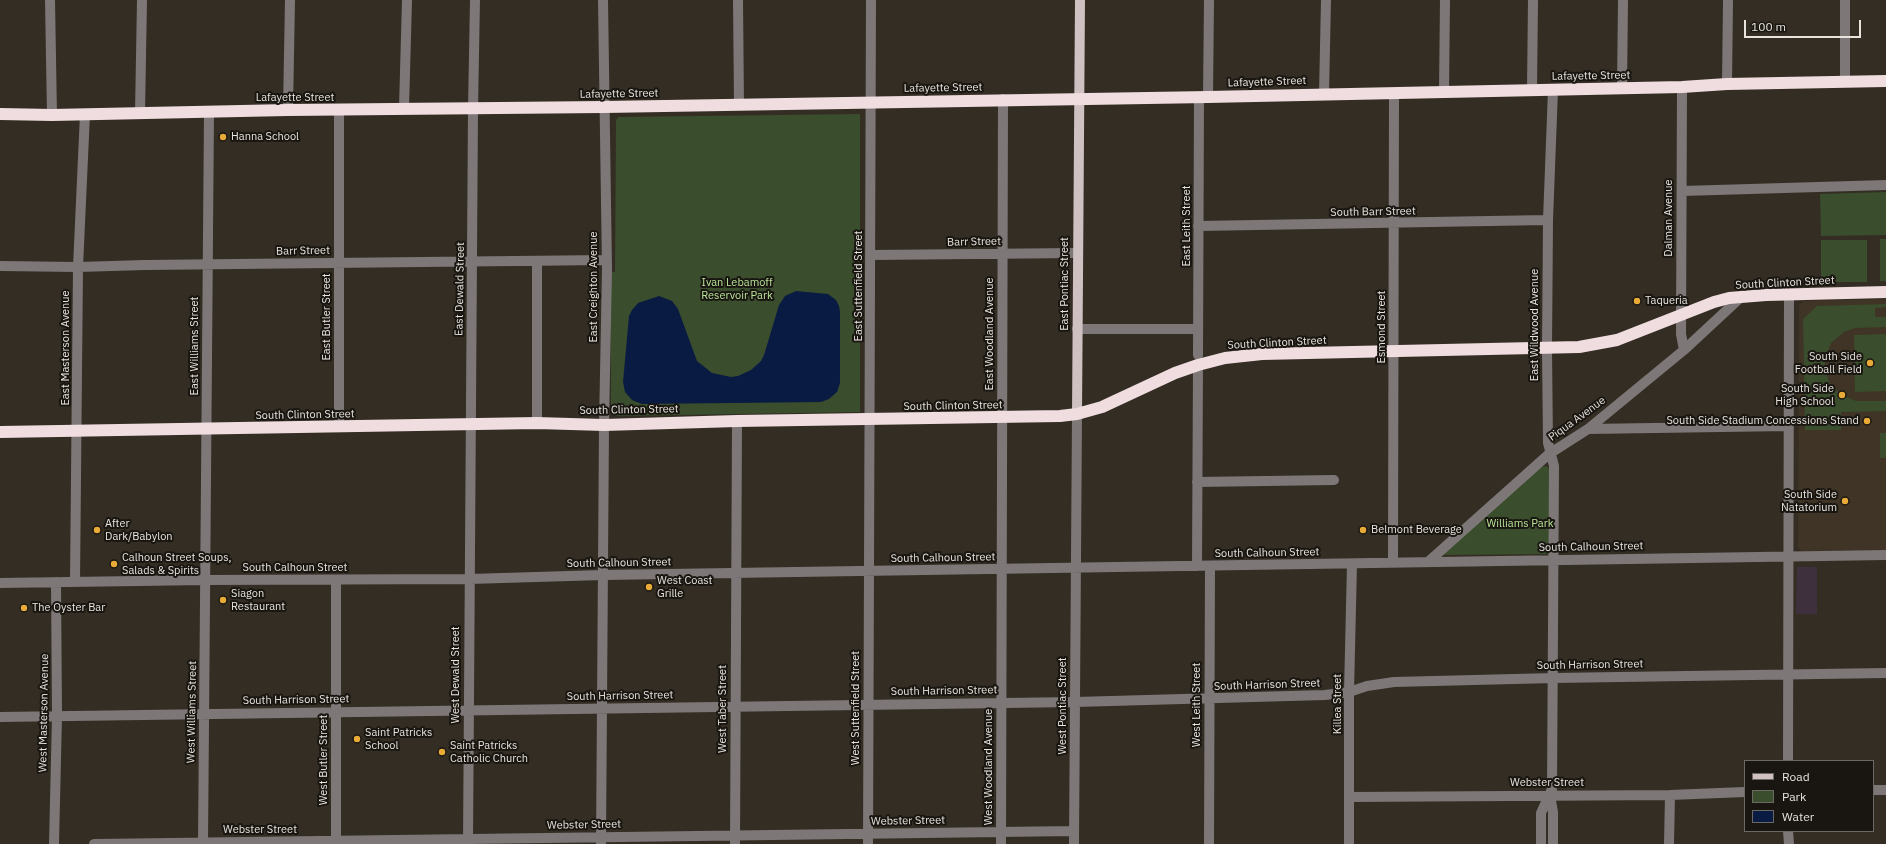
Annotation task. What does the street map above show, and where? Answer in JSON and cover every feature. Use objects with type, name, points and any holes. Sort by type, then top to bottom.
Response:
[{"type":"highway","name":"Lafayette Street","points":[[0,114],[52,115],[404,108],[604,108],[739,104],[1553,90],[1682,87],[1726,84],[1886,81]]},
{"type":"highway","name":"South Clinton Street","points":[[0,432],[207,430],[537,423],[604,425],[736,421],[1038,418],[1077,414],[1109,404],[1198,360],[1243,356],[1579,347],[1617,340],[1714,302],[1741,297],[1789,294],[1886,292]]},
{"type":"main road","name":"East Pontiac Street","points":[[1077,414],[1080,0]]},
{"type":"street","points":[[50,0],[52,115]]},
{"type":"street","points":[[140,113],[142,0]]},
{"type":"street","points":[[288,110],[290,0]]},
{"type":"street","points":[[404,108],[407,0]]},
{"type":"street","name":"East Dewald Street","points":[[469,579],[475,0]]},
{"type":"street","name":"East Creighton Avenue","points":[[601,840],[602,575],[607,260],[604,108],[604,0]]},
{"type":"street","points":[[738,0],[739,104]]},
{"type":"street","name":"East Suttenfield Street","points":[[869,572],[871,0]]},
{"type":"street","name":"East Leith Street","points":[[1197,566],[1198,226],[1203,97],[1209,0]]},
{"type":"street","points":[[1324,94],[1326,0]]},
{"type":"street","points":[[1444,91],[1445,0]]},
{"type":"street","points":[[1532,90],[1533,0]]},
{"type":"street","points":[[1622,88],[1623,0]]},
{"type":"street","points":[[1726,84],[1728,0]]},
{"type":"street","points":[[1845,0],[1845,82]]},
{"type":"street","name":"Dalman Avenue","points":[[1682,87],[1681,334],[1684,350]]},
{"type":"street","name":"East Wildwood Avenue","points":[[1550,795],[1552,789],[1554,678],[1554,466],[1549,454],[1548,443],[1547,349],[1548,220],[1553,90]]},
{"type":"street","name":"Esmond Street","points":[[1393,562],[1395,352],[1394,93]]},
{"type":"street","name":"East Woodland Avenue","points":[[1001,569],[1003,99]]},
{"type":"street","name":"East Butler Street","points":[[338,427],[339,110]]},
{"type":"street","name":"East Williams Street","points":[[206,580],[209,112]]},
{"type":"street","name":"East Masterson Avenue","points":[[75,582],[78,431],[78,267],[85,114]]},
{"type":"street","points":[[1682,190],[1886,186]]},
{"type":"street","name":"South Barr Street","points":[[1198,226],[1394,224],[1548,220]]},
{"type":"street","name":"Barr Street","points":[[871,255],[1077,252]]},
{"type":"street","name":"Barr Street","points":[[0,266],[78,267],[207,264],[607,260]]},
{"type":"street","points":[[537,261],[537,423]]},
{"type":"street","points":[[1788,760],[1789,294]]},
{"type":"street","name":"Piqua Avenue","points":[[1428,562],[1549,454],[1588,429],[1684,350],[1741,297]]},
{"type":"street","points":[[1077,330],[1198,329]]},
{"type":"street","name":"East Pontiac Street","points":[[1076,568],[1077,414]]},
{"type":"street","name":"West Taber Street","points":[[735,839],[736,421]]},
{"type":"street","points":[[1588,429],[1788,426]]},
{"type":"street","points":[[1197,482],[1334,480]]},
{"type":"street","name":"South Calhoun Street","points":[[0,583],[206,580],[469,579],[602,575],[1886,555]]},
{"type":"street","name":"Killea Street","points":[[1349,844],[1349,692],[1352,564]]},
{"type":"street","name":"West Leith Street","points":[[1209,844],[1210,566]]},
{"type":"street","name":"West Pontiac Street","points":[[1074,844],[1076,568]]},
{"type":"street","name":"West Woodland Avenue","points":[[1001,569],[1001,844]]},
{"type":"street","name":"West Suttenfield Street","points":[[868,839],[869,572]]},
{"type":"street","name":"West Dewald Street","points":[[468,841],[469,579]]},
{"type":"street","name":"West Williams Street","points":[[203,843],[203,713],[206,580]]},
{"type":"street","name":"West Butler Street","points":[[336,580],[336,843]]},
{"type":"street","name":"West Masterson Avenue","points":[[54,844],[57,716],[56,582]]},
{"type":"street","name":"South Harrison Street","points":[[0,717],[1075,702],[1325,695],[1349,692],[1368,686],[1394,682],[1886,673]]},
{"type":"street","points":[[1874,790],[1886,790]]},
{"type":"street","name":"Webster Street","points":[[1350,797],[1670,795],[1744,792]]},
{"type":"street","points":[[1541,844],[1541,813],[1550,795]]},
{"type":"street","points":[[1550,795],[1553,812],[1553,844]]},
{"type":"street","points":[[1669,844],[1670,795]]},
{"type":"street","name":"Webster Street","points":[[94,844],[868,839],[1001,831],[1074,831]]},
{"type":"street","points":[[1788,832],[1789,844]]},
{"type":"shaded area","name":"South Side High School","points":[[1886,299],[1886,550],[1801,551],[1798,547],[1799,305],[1804,301]]},
{"type":"shaded area","points":[[1797,567],[1817,567],[1817,614],[1796,614]]},
{"type":"green space","name":"Ivan Lebamoff Reservoir Park","points":[[860,114],[860,412],[615,416],[611,407],[611,272],[615,272],[616,120],[618,117]]},
{"type":"green space","points":[[1886,192],[1886,235],[1821,236],[1820,194]]},
{"type":"green space","points":[[1880,239],[1886,239],[1886,281],[1880,281]]},
{"type":"green space","points":[[1821,240],[1867,240],[1867,282],[1821,282]]},
{"type":"green space","points":[[1886,304],[1886,307],[1875,308],[1875,317],[1886,317],[1886,327],[1855,328],[1844,332],[1831,343],[1825,359],[1825,365],[1829,382],[1840,394],[1856,401],[1886,401],[1886,411],[1841,412],[1841,430],[1805,430],[1803,319],[1817,306]]},
{"type":"green space","name":"South Side Football Field","points":[[1886,334],[1886,391],[1855,392],[1854,335]]},
{"type":"green space","points":[[1880,433],[1886,433],[1886,458],[1880,458]]},
{"type":"green space","name":"Williams Park","points":[[1547,466],[1550,470],[1549,552],[1546,554],[1443,555],[1441,549],[1542,467]]},
{"type":"water","points":[[796,291],[828,294],[836,300],[839,306],[840,383],[837,392],[829,399],[821,402],[642,404],[632,400],[625,392],[623,382],[629,316],[638,303],[659,296],[672,301],[678,309],[697,361],[712,373],[731,377],[738,376],[751,370],[761,361],[779,305],[785,296]]},
{"type":"place","name":"Hanna School","points":[[223,137]]},
{"type":"place","name":"Taqueria","points":[[1637,301]]},
{"type":"place","name":"South Side Football Field","points":[[1870,363]]},
{"type":"place","name":"South Side High School","points":[[1842,395]]},
{"type":"place","name":"South Side Stadium Concessions Stand","points":[[1867,421]]},
{"type":"place","name":"South Side Natatorium","points":[[1845,501]]},
{"type":"place","name":"After Dark/Babylon","points":[[97,530]]},
{"type":"place","name":"Belmont Beverage","points":[[1363,530]]},
{"type":"place","name":"Calhoun Street Soups, Salads & Spirits","points":[[114,564]]},
{"type":"place","name":"West Coast Grille","points":[[649,587]]},
{"type":"place","name":"Siagon Restaurant","points":[[223,600]]},
{"type":"place","name":"The Oyster Bar","points":[[24,608]]},
{"type":"place","name":"Saint Patricks School","points":[[357,739]]},
{"type":"place","name":"Saint Patricks Catholic Church","points":[[442,752]]}]
